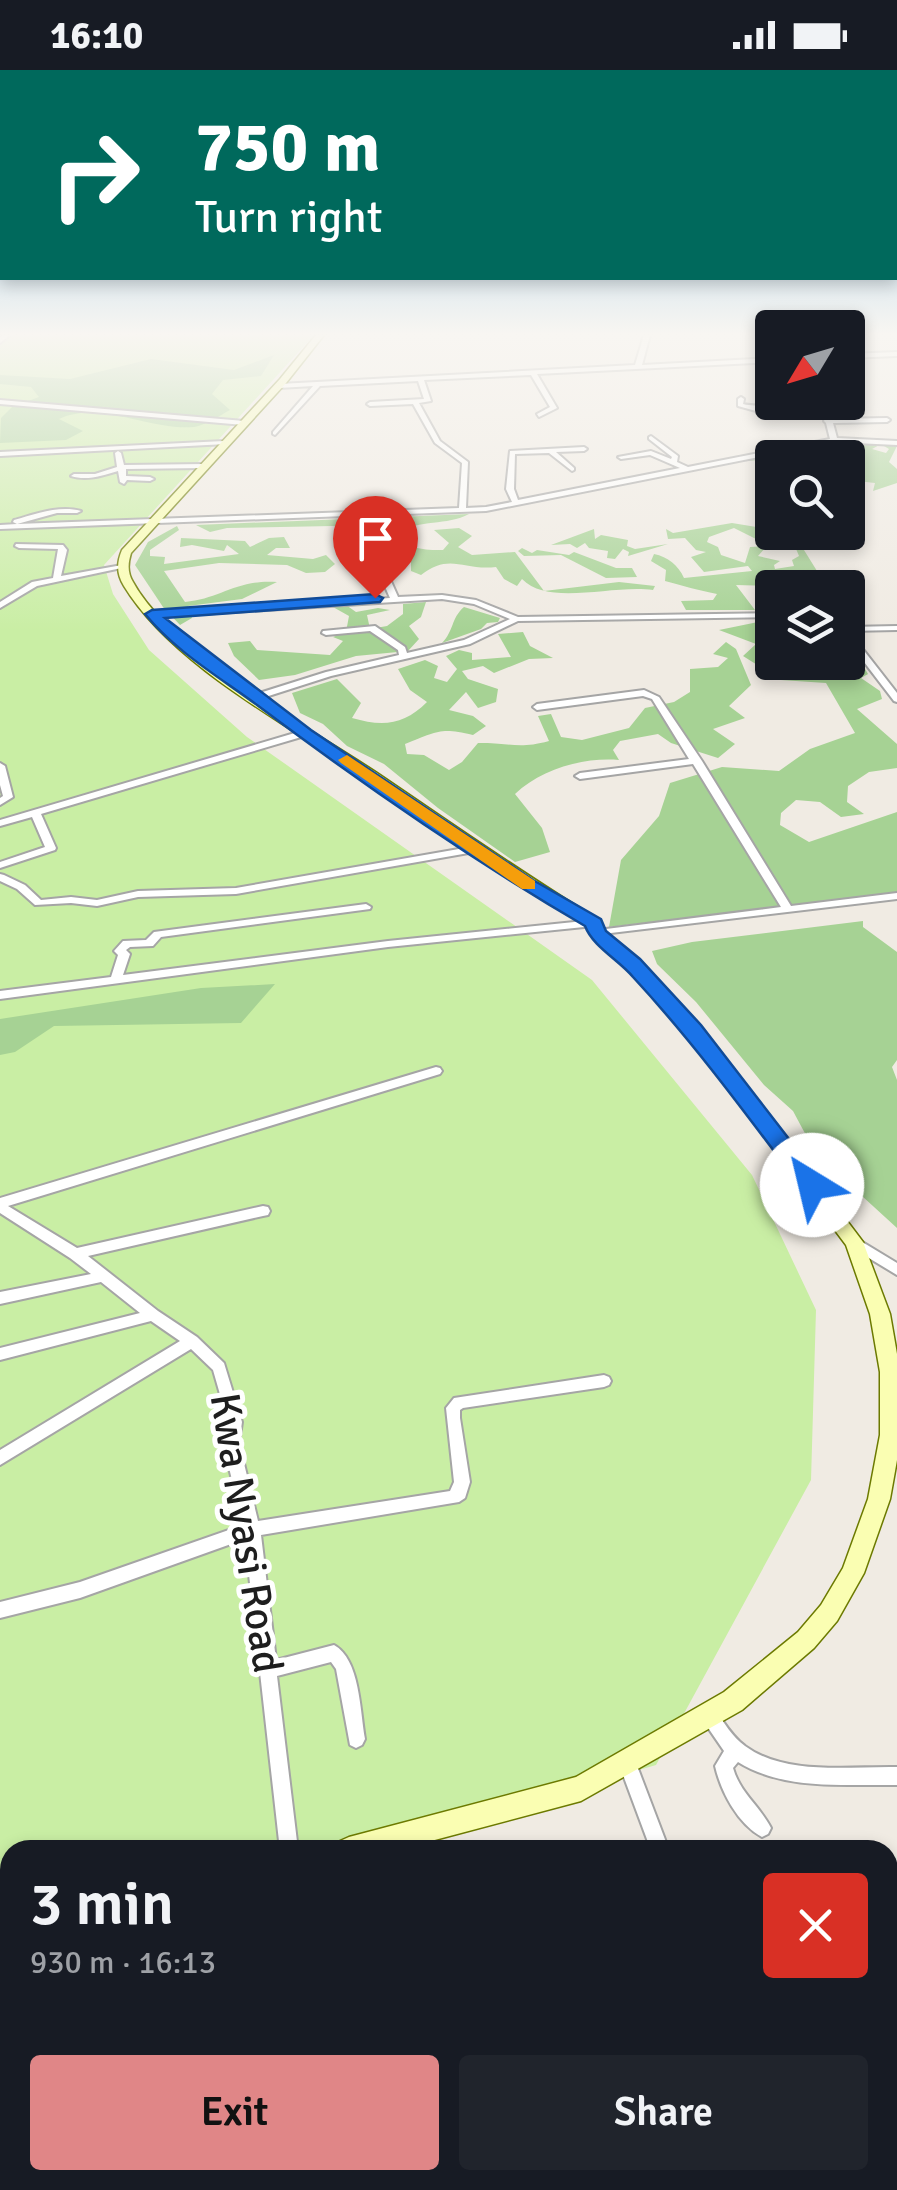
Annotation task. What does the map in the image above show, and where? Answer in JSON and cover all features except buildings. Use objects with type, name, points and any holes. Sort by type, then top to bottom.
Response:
[{"type":"main road","points":[[233,434],[126,552],[122,567],[128,584],[176,637],[305,733],[596,928],[632,963],[694,1030],[854,1242],[880,1314],[890,1372],[891,1435],[879,1500],[853,1573],[829,1613],[806,1640],[709,1716],[628,1764],[580,1788],[411,1840]]},
{"type":"street","points":[[433,434],[437,442],[465,462],[462,510]]},
{"type":"street","points":[[832,434],[834,440]]},
{"type":"street","points":[[651,438],[676,457],[672,462]]},
{"type":"street","points":[[865,441],[897,443]]},
{"type":"street","points":[[0,454],[224,443]]},
{"type":"street","points":[[516,503],[510,489],[512,452],[584,448]]},
{"type":"street","points":[[552,451],[572,469]]},
{"type":"street","points":[[118,453],[124,480],[150,479]]},
{"type":"street","points":[[621,457],[647,453],[687,469]]},
{"type":"street","points":[[0,527],[462,510],[755,456]]},
{"type":"street","points":[[74,476],[95,476],[121,468],[204,466]]},
{"type":"street","points":[[93,486],[95,476]]},
{"type":"street","points":[[0,527],[51,512],[77,512]]},
{"type":"street","points":[[348,516],[370,566],[387,581],[394,598]]},
{"type":"street","points":[[19,546],[60,547],[57,579]]},
{"type":"street","points":[[0,606],[28,586],[122,567]]},
{"type":"street","points":[[152,614],[394,598],[460,599],[518,619],[755,615]]},
{"type":"street","points":[[256,697],[298,682],[467,642],[518,619]]},
{"type":"street","points":[[326,633],[372,628],[402,649],[404,658]]},
{"type":"street","points":[[865,631],[897,628]]},
{"type":"street","points":[[865,655],[897,699]]},
{"type":"street","points":[[537,707],[650,694],[659,700],[788,909]]},
{"type":"street","points":[[0,823],[305,733]]},
{"type":"street","points":[[580,776],[696,762]]},
{"type":"street","points":[[0,766],[8,797],[0,802]]},
{"type":"street","points":[[0,865],[51,848],[36,814]]},
{"type":"street","points":[[0,877],[39,903],[97,903],[138,894],[236,891],[476,849]]},
{"type":"street","points":[[0,995],[388,944],[596,928],[897,896]]},
{"type":"street","points":[[116,979],[124,954],[119,951],[128,944],[148,944],[158,934],[366,906]]},
{"type":"street","points":[[0,1205],[436,1071]]},
{"type":"street","name":"Kwa Nyasi Road","points":[[0,1205],[75,1254],[192,1340],[219,1366],[235,1422],[231,1442],[252,1528],[289,1840]]},
{"type":"street","points":[[75,1254],[263,1211]]},
{"type":"street","points":[[854,1242],[897,1270]]},
{"type":"street","points":[[0,1298],[101,1276]]},
{"type":"street","points":[[0,1354],[153,1315]]},
{"type":"street","points":[[0,1458],[192,1340]]},
{"type":"street","points":[[0,1610],[80,1590],[252,1528],[453,1497],[459,1493],[462,1482],[453,1418],[453,1408],[459,1402],[604,1380]]},
{"type":"street","points":[[268,1670],[334,1654],[344,1666],[356,1739]]},
{"type":"street","points":[[709,1716],[736,1751],[760,1766],[787,1772],[897,1776]]},
{"type":"street","points":[[736,1751],[724,1766],[725,1775],[742,1806],[762,1828]]},
{"type":"street","points":[[628,1764],[656,1840]]},
{"type":"green space","points":[[0,434],[224,434],[104,565],[113,594],[149,650],[247,737],[592,980],[752,1175],[816,1310],[811,1480],[656,1765],[398,1840],[0,1840]]},
{"type":"green space","points":[[0,434],[77,434],[66,440],[0,443]]},
{"type":"green space","points":[[865,443],[883,443],[872,449],[886,453],[889,449],[884,446],[897,446],[889,462],[897,469],[897,483],[873,491],[875,483],[865,482]]},
{"type":"green space","points":[[469,514],[398,533],[418,548],[443,550],[449,543],[434,530],[459,528],[472,536],[458,547],[472,555],[515,552],[543,590],[522,579],[517,586],[504,579],[496,567],[449,563],[421,575],[411,571],[411,561],[353,558],[363,542],[379,545],[379,534],[333,526],[227,528],[210,532],[196,525]]},
{"type":"green space","points":[[732,523],[755,527],[755,538],[734,528],[709,537],[707,542],[718,547],[721,555],[745,563],[750,547],[763,550],[758,556],[780,561],[775,569],[794,566],[792,560],[799,556],[796,550],[804,550],[816,570],[755,570],[755,585],[736,585],[755,610],[686,610],[681,601],[713,600],[717,594],[665,581],[666,570],[651,561],[654,554],[672,562],[684,578],[752,571],[748,566],[704,572],[691,557],[706,552],[696,550],[685,538],[668,539],[666,529],[673,533]]},
{"type":"green space","points":[[177,526],[179,530],[150,550],[150,556],[165,557],[164,564],[239,554],[227,545],[224,551],[192,545],[180,547],[181,538],[245,541],[250,547],[269,538],[284,537],[290,548],[276,548],[267,555],[313,559],[326,555],[335,564],[325,572],[306,573],[287,565],[219,563],[164,571],[185,602],[251,583],[277,582],[242,599],[188,606],[192,618],[180,625],[135,565],[148,542]]},
{"type":"green space","points":[[594,529],[595,539],[601,535],[628,540],[627,546],[635,549],[668,544],[628,556],[629,552],[623,549],[615,559],[607,558],[608,551],[589,548],[585,543],[577,548],[570,544],[551,545]]},
{"type":"green space","points":[[522,548],[532,553],[574,552],[616,568],[632,568],[637,577],[606,578],[561,555],[524,556],[518,551]]},
{"type":"green space","points":[[619,582],[655,586],[653,590],[545,591]]},
{"type":"green space","points":[[426,602],[421,617],[409,626],[419,639],[408,651],[356,656],[295,675],[259,680],[234,656],[228,643],[250,641],[257,650],[330,655],[343,641],[333,637],[346,632],[349,616],[333,607],[346,605],[356,612],[390,610],[367,615],[370,629],[387,626],[403,614],[403,604]]},
{"type":"green space","points":[[464,607],[500,618],[442,643],[457,616]]},
{"type":"green space","points":[[755,623],[755,644],[719,630]]},
{"type":"green space","points":[[523,632],[530,646],[553,658],[529,659],[494,673],[483,666],[462,671],[468,679],[498,689],[496,702],[478,708],[466,692],[449,710],[473,716],[486,726],[473,735],[453,731],[432,734],[405,744],[407,754],[424,755],[449,770],[462,762],[478,743],[520,745],[549,741],[538,716],[551,714],[561,737],[582,740],[629,728],[645,708],[674,702],[690,692],[690,669],[718,667],[728,658],[713,654],[726,642],[736,649],[751,685],[729,706],[745,718],[713,729],[735,744],[718,758],[671,743],[658,734],[620,741],[613,750],[619,760],[578,763],[550,771],[515,794],[542,828],[550,852],[515,862],[384,764],[347,746],[323,724],[300,713],[292,693],[337,679],[361,703],[352,718],[374,723],[401,720],[427,702],[410,690],[398,669],[425,660],[438,666],[434,678],[447,682],[457,669],[446,656],[459,650],[472,653],[472,660],[511,657],[498,634]]},
{"type":"green space","points":[[755,645],[755,664],[743,656]]},
{"type":"green space","points":[[781,680],[864,680],[880,691],[882,699],[857,709],[897,744],[897,768],[869,772],[848,786],[847,802],[864,814],[841,817],[820,802],[796,800],[781,813],[780,825],[809,842],[897,812],[897,892],[609,927],[621,860],[659,816],[670,783],[722,767],[779,771],[810,749],[855,733],[826,683]]},
{"type":"green space","points":[[863,921],[863,927],[897,952],[897,1060],[892,1067],[897,1080],[897,1228],[816,1154],[793,1111],[764,1085],[696,1002],[657,964],[652,951],[692,942]]},
{"type":"green space","points":[[275,984],[241,1023],[54,1026],[15,1052],[0,1055],[0,1019],[201,988]]},
{"type":"slow traffic","points":[[347,760],[529,885]]},
{"type":"route","points":[[375,598],[152,614],[176,637],[305,733],[368,772],[527,884],[594,923],[598,933],[632,963],[694,1030],[812,1185]]}]
